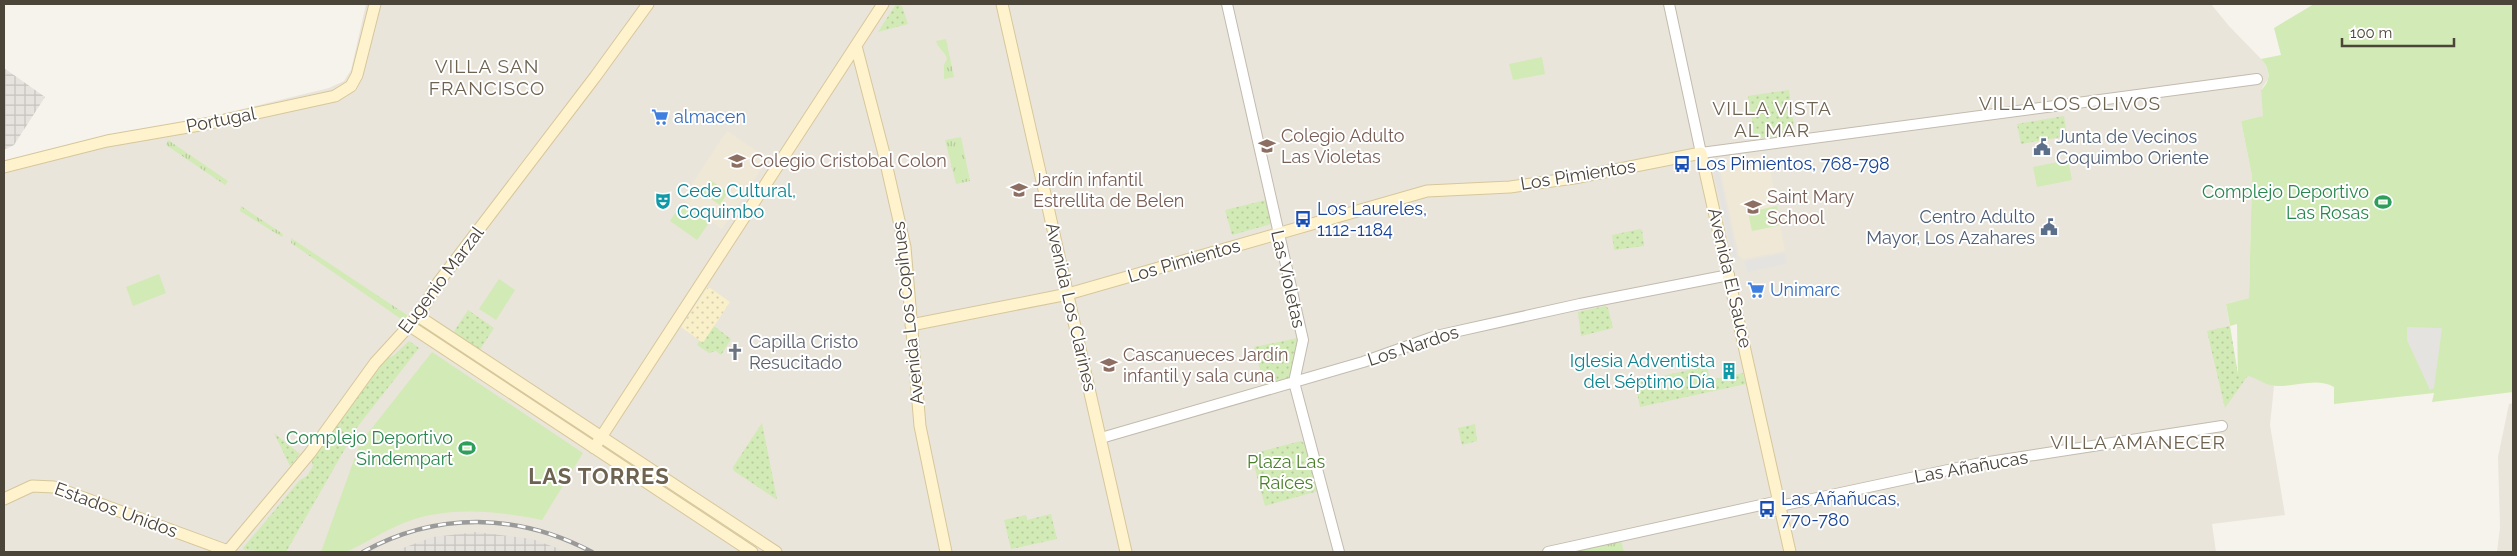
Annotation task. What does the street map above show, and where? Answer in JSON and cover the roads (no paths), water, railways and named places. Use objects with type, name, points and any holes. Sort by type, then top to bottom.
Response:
[{"type":"main road","name":"Portugal","points":[[4,167],[107,141],[211,123],[334,96],[351,86],[358,75],[375,4]]},
{"type":"main road","name":"Eugenio Marzal","points":[[228,551],[310,452],[375,363],[418,316],[438,283],[595,77],[648,4]]},
{"type":"main road","points":[[594,448],[883,4]]},
{"type":"main road","name":"Avenida Los Clarines","points":[[1002,4],[1102,438],[1126,552]]},
{"type":"main road","name":"Avenida Los Copihues","points":[[856,46],[883,150],[905,247],[922,443],[946,552]]},
{"type":"main road","name":"Los Pimientos","points":[[911,325],[1068,294],[1427,191],[1510,187],[1574,178],[1701,154]]},
{"type":"main road","name":"Avenida El Sauce","points":[[1701,154],[1790,552]]},
{"type":"main road","points":[[418,316],[776,552]]},
{"type":"main road","points":[[410,326],[752,552]]},
{"type":"main road","name":"Estados Unidos","points":[[4,499],[32,486],[54,487],[228,551]]},
{"type":"street","name":"Las Violetas","points":[[1227,4],[1277,234],[1303,340],[1294,382],[1339,552]]},
{"type":"street","name":"Avenida El Sauce","points":[[1669,4],[1701,154]]},
{"type":"street","name":"Los Pimientos","points":[[1701,154],[2257,80]]},
{"type":"street","name":"Los Nardos","points":[[1102,438],[1363,362],[1451,332],[1729,275]]},
{"type":"street","name":"Las Añañucas","points":[[1548,552],[1976,464],[2222,426]]},
{"type":"railway","points":[[363,552],[391,539],[420,529],[478,522],[507,524],[536,530],[564,539],[592,552]]},
{"type":"place","name":"almacen","points":[[660,117]]},
{"type":"place","name":"Colegio Adulto Las Violetas","points":[[1267,146]]},
{"type":"place","name":"Junta de Vecinos Coquimbo Oriente","points":[[2042,147]]},
{"type":"place","name":"Colegio Cristobal Colon","points":[[737,161]]},
{"type":"place","name":"Los Pimientos, 768-798","points":[[1682,164]]},
{"type":"place","name":"Jardín infantil Estrellita de Belen","points":[[1019,190]]},
{"type":"place","name":"Cede Cultural, Coquimbo","points":[[663,201]]},
{"type":"place","name":"Complejo Deportivo Las Rosas","points":[[2383,202]]},
{"type":"place","name":"Saint Mary School","points":[[1753,207]]},
{"type":"place","name":"Los Laureles, 1112-1184","points":[[1303,219]]},
{"type":"place","name":"Centro Adulto Mayor, Los Azahares","points":[[2049,227]]},
{"type":"place","name":"Unimarc","points":[[1756,290]]},
{"type":"place","name":"Capilla Cristo Resucitado","points":[[735,352]]},
{"type":"place","name":"Cascanueces Jardín infantil y sala cuna","points":[[1109,365]]},
{"type":"place","name":"Iglesia Adventista del Séptimo Día","points":[[1729,371]]},
{"type":"place","name":"Complejo Deportivo Sindempart","points":[[467,448]]},
{"type":"place","name":"Las Añañucas, 770-780","points":[[1767,509]]},
{"type":"district","name":"VILLA SAN FRANCISCO","points":[[487,77]]},
{"type":"district","name":"VILLA LOS OLIVOS","points":[[2070,103]]},
{"type":"district","name":"VILLA VISTA AL MAR","points":[[1772,119]]},
{"type":"district","name":"VILLA AMANECER","points":[[2138,442]]},
{"type":"district","name":"LAS TORRES","points":[[599,476]]},
{"type":"park label","name":"Plaza Las Raíces","points":[[1286,472]]}]
